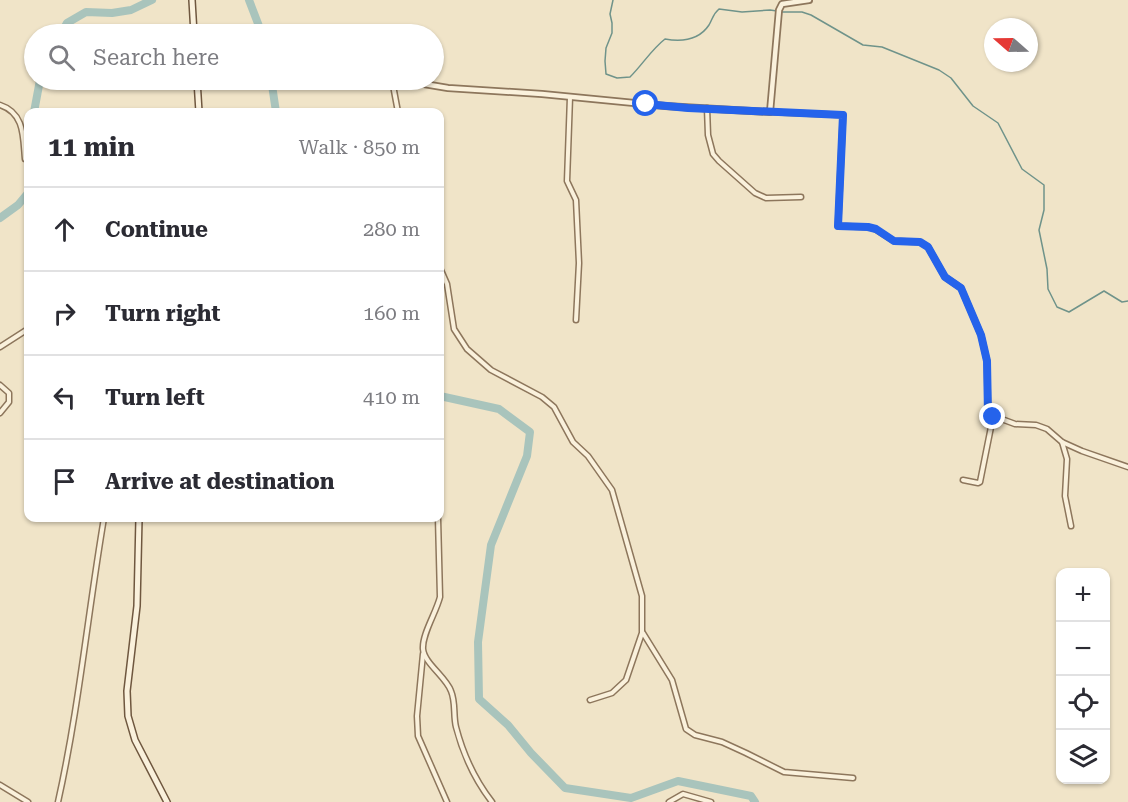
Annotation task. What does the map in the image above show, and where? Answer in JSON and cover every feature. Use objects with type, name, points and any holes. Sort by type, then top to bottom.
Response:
[{"type":"main road","points":[[192,0],[193,24]]},
{"type":"main road","points":[[198,90],[199,108]]},
{"type":"main road","points":[[139,522],[137,606],[128,691],[128,716],[135,740],[167,802]]},
{"type":"street","points":[[770,112],[779,10],[782,4],[788,2],[809,0]]},
{"type":"street","points":[[444,87],[665,106],[843,115],[838,226],[868,227],[876,229],[894,241],[920,242],[928,247],[945,277],[961,288],[981,335],[987,361],[988,414],[1015,424],[1036,425],[1047,429],[1062,442],[1128,467]]},
{"type":"street","points":[[394,90],[397,108]]},
{"type":"street","points":[[570,97],[567,181],[576,200],[579,262],[576,320]]},
{"type":"street","points":[[0,105],[13,112],[22,125],[24,148]]},
{"type":"street","points":[[707,108],[708,135],[713,154],[719,161],[760,196],[766,198],[801,197]]},
{"type":"street","points":[[444,277],[454,329],[467,349],[491,370],[542,397],[554,407],[573,442],[588,456],[612,490],[642,596],[642,633],[626,680],[612,693],[590,700]]},
{"type":"street","points":[[0,347],[24,332]]},
{"type":"street","points":[[0,385],[9,393],[9,402],[0,412]]},
{"type":"street","points":[[963,480],[980,482],[993,417]]},
{"type":"street","points":[[1062,442],[1067,459],[1065,496],[1071,526]]},
{"type":"street","points":[[58,802],[68,757],[103,522]]},
{"type":"street","points":[[438,522],[440,597],[423,642],[417,716],[418,736],[447,802]]},
{"type":"street","points":[[642,633],[672,680],[686,729],[695,735],[722,742],[784,772],[853,778]]},
{"type":"street","points":[[423,653],[448,684],[454,700],[455,724],[465,756],[481,788],[492,802]]},
{"type":"street","points":[[0,785],[28,802]]},
{"type":"street","points":[[670,802],[682,794],[711,802]]},
{"type":"waterway","points":[[66,24],[86,12],[112,13],[131,10],[152,0]]},
{"type":"waterway","points":[[249,0],[258,24]]},
{"type":"waterway","points":[[613,0],[610,14],[612,33],[606,48],[605,61],[606,74],[617,78],[630,77],[665,39],[684,40],[700,34],[719,9],[742,12],[777,11]]},
{"type":"waterway","points":[[782,12],[802,12],[811,15],[863,45],[882,47],[939,70],[951,78],[973,106],[998,123],[1022,169],[1044,185],[1044,210],[1039,230],[1047,269],[1048,289],[1057,307],[1069,312],[1104,291],[1122,302],[1128,301]]},
{"type":"waterway","points":[[35,108],[38,90]]},
{"type":"waterway","points":[[273,90],[275,108]]},
{"type":"waterway","points":[[0,218],[24,198]]},
{"type":"waterway","points":[[444,397],[499,409],[530,432],[527,456],[491,545],[478,642],[479,699],[508,725],[565,788],[631,798],[678,781],[751,796],[755,802]]},
{"type":"route","points":[[646,104],[843,115],[838,226],[841,228],[868,227],[876,229],[894,241],[920,242],[928,247],[945,277],[961,288],[981,335],[987,361],[988,414],[993,417]]}]
